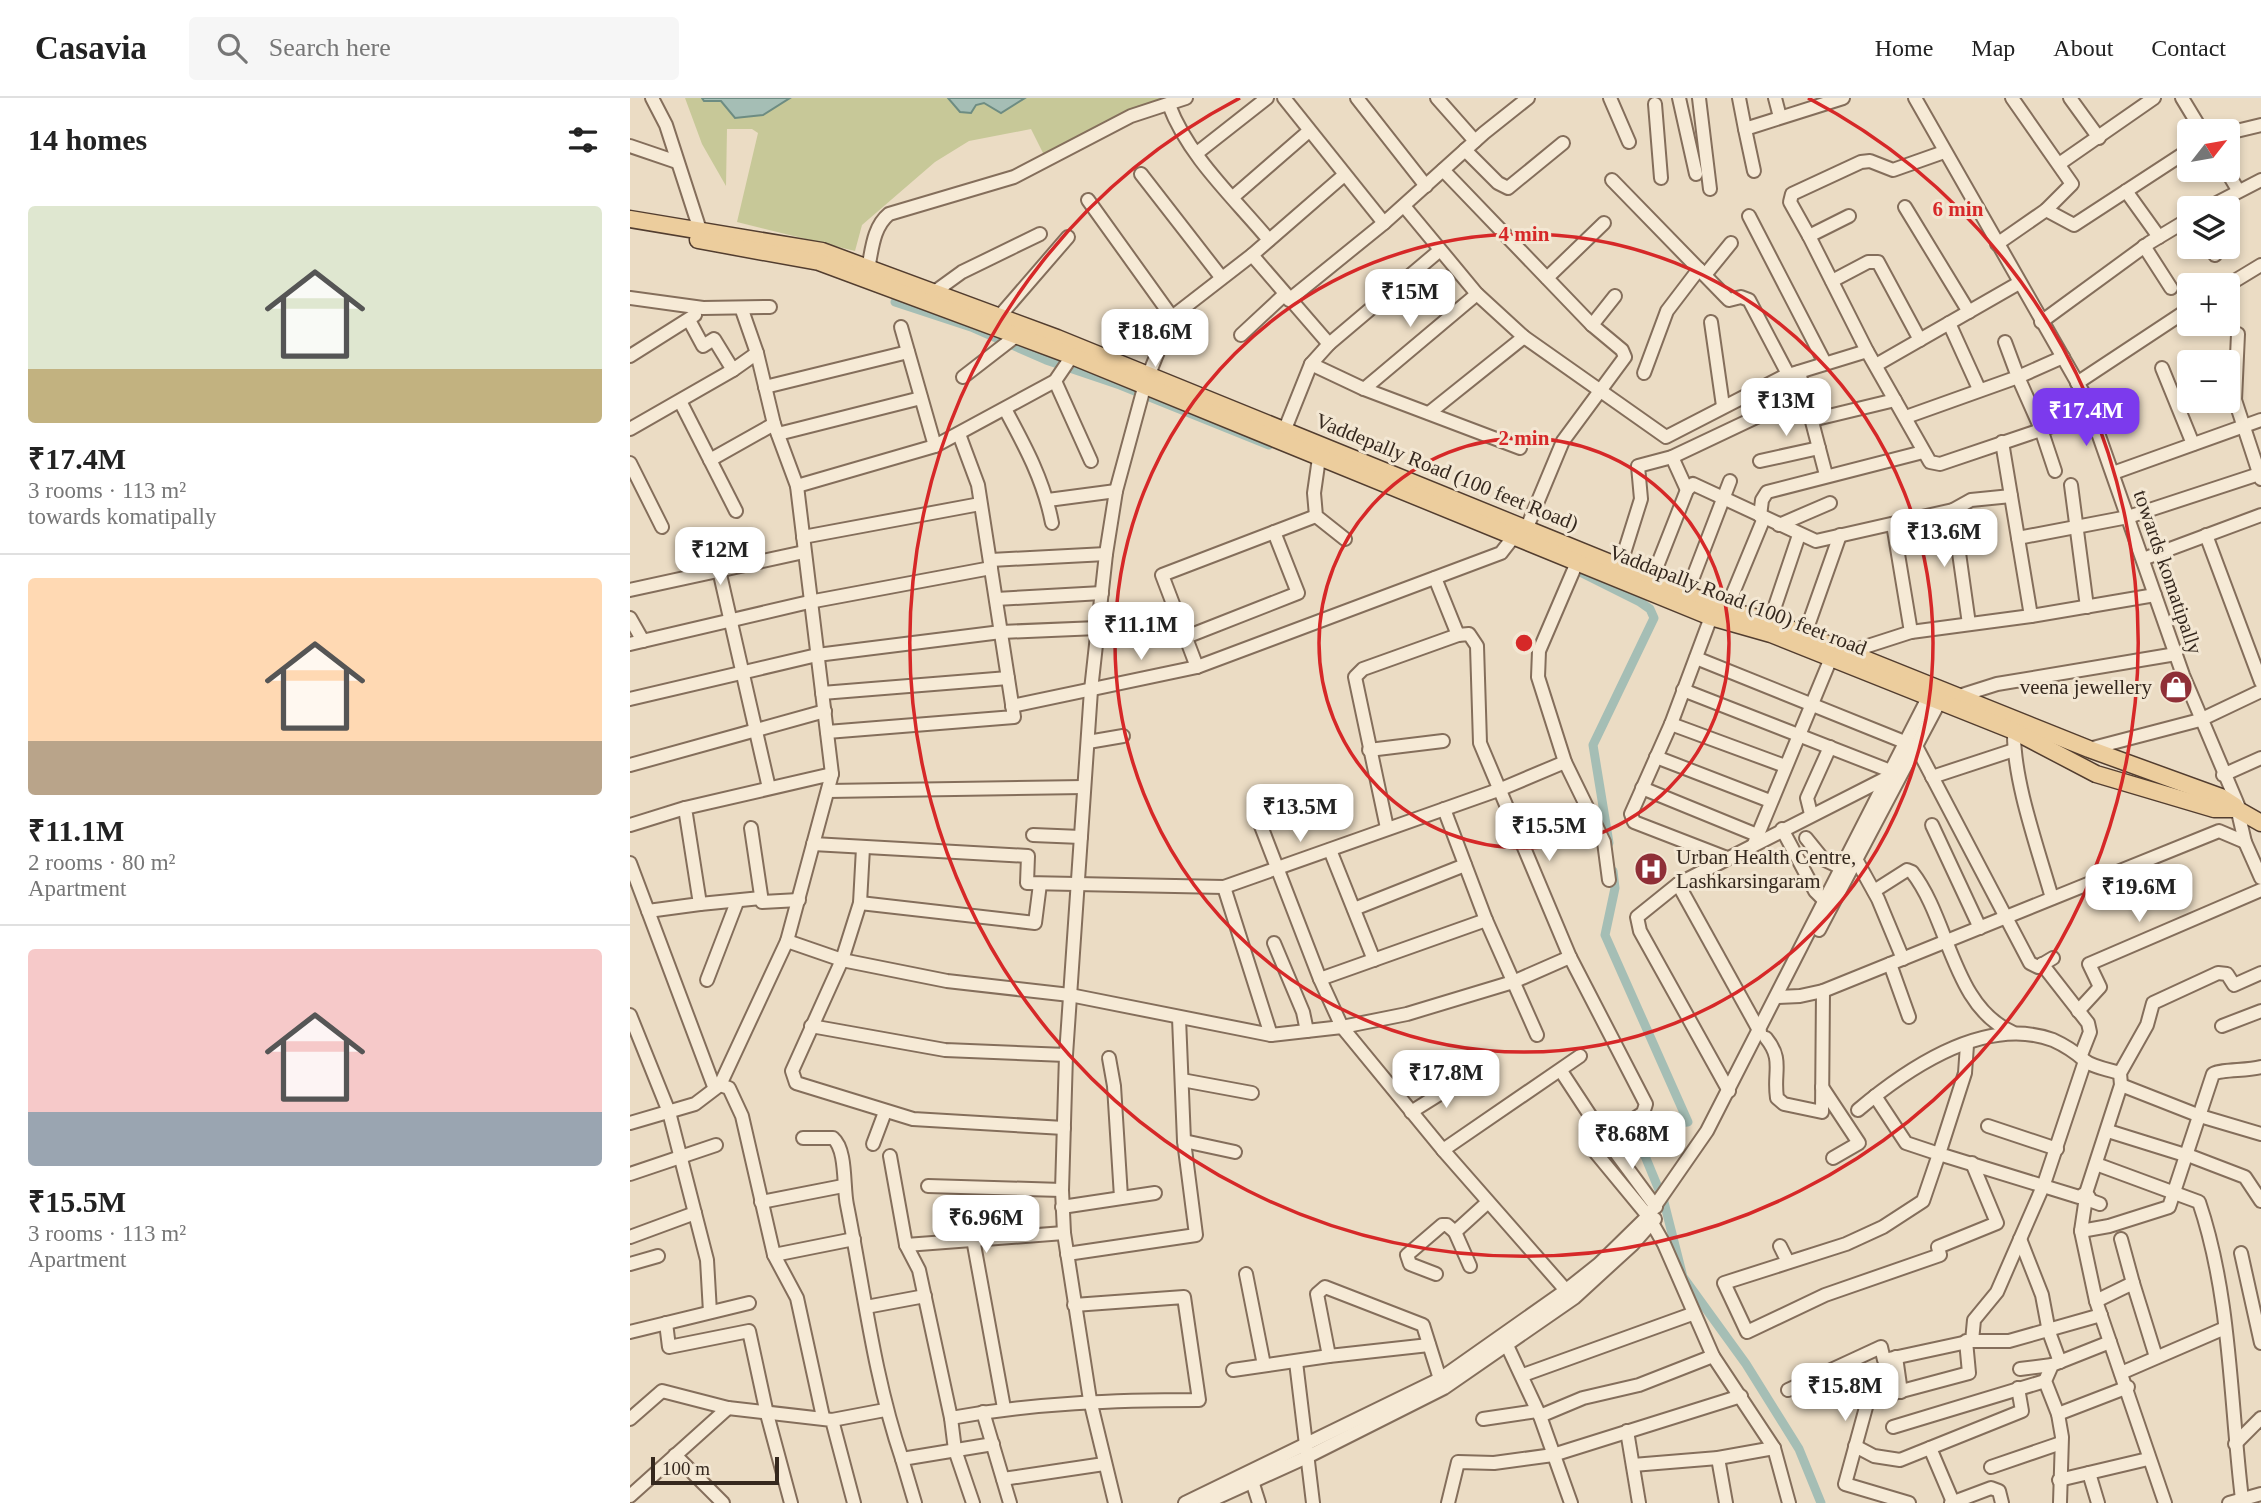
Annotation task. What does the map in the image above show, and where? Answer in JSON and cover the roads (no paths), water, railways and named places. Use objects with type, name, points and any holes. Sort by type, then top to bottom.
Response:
[{"type":"main road","name":"Vaddepally Road (100 feet Road)","points":[[630,219],[809,248],[998,318],[1145,387],[1284,429],[1517,537],[1620,566],[1654,584]]},
{"type":"main road","name":"Vaddapally Road (100) feet road","points":[[630,229],[819,262],[1010,341],[1064,368],[1145,387],[1318,464],[1517,537],[1575,566],[1654,584],[1682,595]]},
{"type":"main road","points":[[1682,595],[1719,613],[1770,621],[1805,634],[1940,695],[2221,797],[2261,823]]},
{"type":"main road","name":"Vaddapally Road (100) feet road","points":[[1719,613],[1831,658],[1940,695],[2096,774],[2214,809],[2238,809]]},
{"type":"main road","points":[[2238,809],[2261,814]]},
{"type":"street","points":[[652,98],[666,125],[700,230]]},
{"type":"street","points":[[868,270],[876,232],[881,221],[889,214],[1014,177],[1131,116],[1186,98]]},
{"type":"street","points":[[1197,153],[1267,98]]},
{"type":"street","points":[[1284,98],[1343,176],[1384,223]]},
{"type":"street","points":[[1357,98],[1426,186]]},
{"type":"street","points":[[1437,98],[1498,183],[1508,188],[1563,143]]},
{"type":"street","points":[[1610,98],[1629,142]]},
{"type":"street","points":[[1661,178],[1654,101],[1677,98],[1696,174]]},
{"type":"street","points":[[1699,98],[1710,189]]},
{"type":"street","points":[[1739,98],[1754,171]]},
{"type":"street","points":[[1775,98],[1780,117]]},
{"type":"street","points":[[1745,129],[1843,98]]},
{"type":"street","points":[[1997,244],[2046,210],[2072,184],[2012,98]]},
{"type":"street","points":[[2070,98],[2099,138]]},
{"type":"street","points":[[2128,98],[2136,110]]},
{"type":"street","points":[[2059,164],[2154,98]]},
{"type":"street","points":[[2182,98],[2195,119]]},
{"type":"street","points":[[1241,335],[1384,223],[1520,100]]},
{"type":"street","name":"towards komatipally","points":[[1921,101],[1944,152],[2063,358],[2091,413],[2200,720],[2238,809],[2245,842],[2261,878]]},
{"type":"street","points":[[1169,105],[1177,126],[1269,240]]},
{"type":"street","points":[[2240,130],[2261,125]]},
{"type":"street","points":[[1233,197],[1309,131]]},
{"type":"street","points":[[630,146],[677,162]]},
{"type":"street","points":[[1944,152],[1893,170],[1870,161],[1861,162],[1792,194],[1790,202],[1923,452],[1930,462],[1940,464],[2091,413]]},
{"type":"street","points":[[2046,210],[2074,225],[2177,158]]},
{"type":"street","points":[[1012,706],[1197,667],[1501,554],[1517,537],[1563,441],[1625,357],[1622,350],[1592,324],[1443,170]]},
{"type":"street","points":[[1141,174],[1221,277]]},
{"type":"street","points":[[1115,1503],[1090,1400],[1064,1233],[1062,1190],[1066,1055],[1091,690],[1116,491],[1145,387],[1172,317],[1252,255],[1343,176]]},
{"type":"street","points":[[1612,180],[1729,300],[1741,297],[1749,300],[1794,373],[1812,420],[1826,475]]},
{"type":"street","points":[[2228,196],[2261,180]]},
{"type":"street","points":[[2233,182],[2238,190]]},
{"type":"street","points":[[2126,191],[2159,237]]},
{"type":"street","points":[[1088,200],[1172,317]]},
{"type":"street","points":[[1404,206],[1477,294],[1524,337],[1666,437],[1723,406],[1794,373],[1867,351]]},
{"type":"street","points":[[1906,207],[1969,312]]},
{"type":"street","points":[[1749,216],[1825,363]]},
{"type":"street","points":[[1809,236],[1849,216]]},
{"type":"street","points":[[1547,278],[1604,223]]},
{"type":"street","points":[[2041,321],[2144,246],[2177,226]]},
{"type":"street","points":[[933,293],[962,272],[1040,234]]},
{"type":"street","points":[[998,318],[1068,237]]},
{"type":"street","points":[[1644,373],[1667,311],[1731,243]]},
{"type":"street","points":[[2144,246],[2171,288]]},
{"type":"street","points":[[1284,429],[1311,364],[1329,344],[1439,251]]},
{"type":"street","points":[[1252,255],[1329,344]]},
{"type":"street","points":[[1832,281],[1868,262],[1878,262],[1920,340]]},
{"type":"street","points":[[2240,278],[2261,265]]},
{"type":"street","points":[[1876,365],[2019,283]]},
{"type":"street","points":[[1364,389],[1477,294]]},
{"type":"street","points":[[1592,324],[1615,296]]},
{"type":"street","points":[[630,298],[703,308],[742,310],[770,307]]},
{"type":"street","points":[[630,356],[689,320],[703,308]]},
{"type":"street","points":[[630,1123],[695,1104],[720,1085],[787,941],[832,775],[797,486],[776,429],[757,354],[742,310]]},
{"type":"street","points":[[2077,383],[2177,317]]},
{"type":"street","points":[[689,320],[703,346],[714,339],[733,370]]},
{"type":"street","points":[[1711,322],[1723,406]]},
{"type":"street","points":[[1949,323],[1979,389]]},
{"type":"street","points":[[901,327],[935,446]]},
{"type":"street","points":[[2018,538],[2128,517],[2260,477],[2242,429],[2235,400],[2238,336]]},
{"type":"street","points":[[1429,413],[1524,337]]},
{"type":"street","points":[[963,377],[1010,341]]},
{"type":"street","points":[[2005,342],[2042,429],[2054,471]]},
{"type":"street","points":[[765,387],[908,352]]},
{"type":"street","points":[[630,429],[757,354]]},
{"type":"street","points":[[1906,417],[2063,358]]},
{"type":"street","points":[[1311,364],[1364,389],[1520,448]]},
{"type":"street","points":[[797,486],[935,446],[1004,410],[1064,368],[1091,461]]},
{"type":"street","points":[[2162,368],[2193,444]]},
{"type":"street","points":[[1620,566],[1641,499],[1638,466],[1672,457],[1782,405],[1783,394],[1777,382]]},
{"type":"street","points":[[710,460],[776,429],[921,398]]},
{"type":"street","points":[[1812,420],[1895,400]]},
{"type":"street","points":[[680,401],[737,511]]},
{"type":"street","points":[[1004,410],[1034,461],[1048,500],[1052,523]]},
{"type":"street","points":[[2112,473],[2242,429],[2261,420]]},
{"type":"street","points":[[827,732],[1014,717],[978,485],[959,434]]},
{"type":"street","points":[[2002,442],[2031,616]]},
{"type":"street","points":[[1760,461],[1819,447]]},
{"type":"street","points":[[1727,858],[1634,822],[1631,814],[1696,658],[1762,517],[1762,500],[1767,492],[1923,452]]},
{"type":"street","points":[[1654,584],[1687,490],[1672,457]]},
{"type":"street","points":[[630,463],[662,527]]},
{"type":"street","points":[[1318,464],[1314,493],[1316,516],[1345,539]]},
{"type":"street","points":[[1682,595],[1730,481]]},
{"type":"street","points":[[1687,490],[1697,485],[1816,541],[1952,510],[1971,500],[2011,496]]},
{"type":"street","points":[[2071,485],[2087,607]]},
{"type":"street","points":[[1048,500],[1116,491]]},
{"type":"street","points":[[1779,525],[1830,503]]},
{"type":"street","points":[[803,537],[980,504]]},
{"type":"street","points":[[1952,510],[1969,624]]},
{"type":"street","points":[[2143,559],[2261,515]]},
{"type":"street","points":[[1197,667],[1161,575],[1316,516]]},
{"type":"street","points":[[1893,523],[1911,632]]},
{"type":"street","points":[[1186,637],[1298,593],[1274,532]]},
{"type":"street","points":[[1770,621],[1799,535]]},
{"type":"street","points":[[2206,535],[2261,682]]},
{"type":"street","points":[[1805,634],[1840,536]]},
{"type":"street","points":[[630,590],[804,552]]},
{"type":"street","points":[[630,618],[636,642],[991,564],[1106,554]]},
{"type":"street","points":[[1575,566],[1537,663],[1543,695],[1565,762],[1604,842],[1609,880]]},
{"type":"street","points":[[719,570],[769,788]]},
{"type":"street","points":[[1435,578],[1458,635]]},
{"type":"street","points":[[996,599],[1102,593]]},
{"type":"street","points":[[1849,652],[1911,632],[2031,616],[2155,595]]},
{"type":"street","points":[[630,699],[817,655],[1001,632],[1098,628]]},
{"type":"street","points":[[1387,828],[1354,683],[1357,673],[1458,635],[1469,634],[1477,646],[1480,743],[1570,957],[1646,1107],[1643,1113],[1605,1138]]},
{"type":"street","points":[[1185,1503],[1308,1451],[1444,1388],[1570,1295],[1656,1211],[1713,1135],[1842,867],[1892,774],[1940,695],[2176,654]]},
{"type":"street","points":[[1696,658],[1912,744],[2032,965],[2048,961],[2090,1028],[2057,1149],[2044,1184],[1997,1292],[1974,1320],[1969,1341],[1969,1373],[1868,1400],[1845,1484],[1909,1503]]},
{"type":"street","points":[[1756,839],[1831,658]]},
{"type":"street","points":[[822,693],[1008,678]]},
{"type":"street","points":[[1683,690],[1892,774]]},
{"type":"street","points":[[2089,749],[2200,720],[2261,691]]},
{"type":"street","points":[[630,765],[755,728],[825,711]]},
{"type":"street","points":[[1671,723],[1785,766]]},
{"type":"street","points":[[2014,731],[2014,750],[2052,898]]},
{"type":"street","points":[[1087,742],[1123,736]]},
{"type":"street","points":[[1368,750],[1443,741]]},
{"type":"street","points":[[1780,998],[1857,861],[1912,744]]},
{"type":"street","points":[[1811,814],[1807,798],[1830,747]]},
{"type":"street","points":[[1932,777],[2014,750]]},
{"type":"street","points":[[1656,757],[1770,801]]},
{"type":"street","points":[[2223,775],[2261,758]]},
{"type":"street","points":[[813,844],[1028,856],[1027,883],[1224,887],[1501,789],[1565,762]]},
{"type":"street","points":[[1729,1091],[1638,923],[1640,913],[1678,884],[1756,839],[1782,829],[1892,774]]},
{"type":"street","points":[[630,825],[685,808],[832,775]]},
{"type":"street","points":[[828,791],[1084,787]]},
{"type":"street","points":[[1642,788],[1756,839]]},
{"type":"street","points":[[685,808],[701,904]]},
{"type":"street","points":[[1444,809],[1486,920],[1537,1035]]},
{"type":"street","points":[[1932,825],[1980,928]]},
{"type":"street","points":[[1261,826],[1320,979],[1342,1027],[1443,1150],[1570,1295]]},
{"type":"street","points":[[751,828],[762,902],[799,900]]},
{"type":"street","points":[[1782,829],[1815,891],[1825,901]]},
{"type":"street","points":[[1780,998],[1823,991],[2219,831],[2245,842]]},
{"type":"street","points":[[1032,835],[1081,836]]},
{"type":"street","points":[[1806,838],[1823,859],[1842,867]]},
{"type":"street","points":[[863,848],[860,903],[842,960],[792,1071],[796,1083],[913,1119],[1064,1128]]},
{"type":"street","points":[[1330,850],[1374,960]]},
{"type":"street","points":[[1857,861],[1874,891],[1897,962],[1909,1017]]},
{"type":"street","points":[[630,863],[713,1084],[729,1088],[741,1116],[774,1255],[797,1298],[828,1418],[854,1503]]},
{"type":"street","points":[[1354,909],[1465,865]]},
{"type":"street","points":[[1874,891],[1907,870],[1912,872],[1977,1005],[1994,1024],[2012,1032],[2054,1041],[2120,1079],[2200,1116],[2261,1134]]},
{"type":"street","points":[[860,903],[1035,923],[1040,884]]},
{"type":"street","points":[[1678,884],[1763,1035],[1776,1051],[1777,1098],[1784,1104],[1822,1112],[1823,991]]},
{"type":"street","points":[[1224,887],[1271,1035]]},
{"type":"street","points":[[2078,1011],[2100,987],[2089,964],[2261,890]]},
{"type":"street","points":[[648,911],[761,898]]},
{"type":"street","points":[[707,980],[737,902]]},
{"type":"street","points":[[1320,979],[1486,920]]},
{"type":"street","points":[[787,941],[842,960],[947,981],[1070,995],[1271,1035],[1342,1027],[1407,1014],[1513,982],[1570,957]]},
{"type":"street","points":[[1274,943],[1303,1012],[1307,1031]]},
{"type":"street","points":[[2165,1503],[2148,1460],[2128,1387],[2096,1301],[2081,1231],[2096,1164],[2108,1131],[2120,1079],[2147,1025],[2155,1001],[2218,973],[2227,974],[2234,985],[2261,973]]},
{"type":"street","points":[[2222,1026],[2261,1012]]},
{"type":"street","points":[[630,1015],[669,1112],[707,1260],[710,1312]]},
{"type":"street","points":[[1067,1254],[1196,1236],[1184,1141],[1179,1018]]},
{"type":"street","points":[[811,1026],[945,1050],[1066,1055]]},
{"type":"street","points":[[1858,1110],[1898,1076],[1948,1049],[2012,1032]]},
{"type":"street","points":[[1672,1188],[1763,1035]]},
{"type":"street","points":[[1967,1045],[1965,1073],[1923,1201],[1883,1227],[1846,1244],[1724,1283],[1747,1332],[1825,1295],[1940,1255],[1938,1247],[1997,1223],[1972,1163]]},
{"type":"street","points":[[1443,1150],[1580,1056]]},
{"type":"street","points":[[1109,1058],[1114,1086],[1121,1198]]},
{"type":"street","points":[[2081,1231],[2109,1226],[2169,1207],[2213,1074],[2221,1070],[2241,1072],[2261,1067]]},
{"type":"street","points":[[1561,1071],[1656,1211],[1664,1244],[1692,1314],[1713,1356],[1774,1448],[1789,1503]]},
{"type":"street","points":[[1182,1080],[1252,1094]]},
{"type":"street","points":[[1411,1112],[1462,1080]]},
{"type":"street","points":[[1822,1086],[1859,1143],[1833,1158]]},
{"type":"street","points":[[1875,1096],[1906,1143],[2044,1184],[2088,1200]]},
{"type":"street","points":[[873,1144],[886,1112]]},
{"type":"street","points":[[1988,1126],[2057,1149]]},
{"type":"street","points":[[2108,1131],[2245,1177],[2261,1201]]},
{"type":"street","points":[[803,1138],[826,1136],[837,1141],[885,1410],[915,1503]]},
{"type":"street","points":[[1184,1141],[1235,1152]]},
{"type":"street","points":[[630,1174],[716,1145]]},
{"type":"street","points":[[1591,1147],[1656,1211]]},
{"type":"street","points":[[890,1156],[906,1245],[919,1270],[951,1418],[955,1450],[972,1503]]},
{"type":"street","points":[[2096,1164],[2199,1202],[2206,1222],[2225,1328],[2235,1444],[2235,1501],[2261,1494]]},
{"type":"street","points":[[761,1202],[843,1186]]},
{"type":"street","points":[[928,1186],[1062,1190]]},
{"type":"street","points":[[1062,1207],[1155,1193]]},
{"type":"street","points":[[1455,1232],[1488,1202]]},
{"type":"street","points":[[630,1237],[695,1213]]},
{"type":"street","points":[[1436,1275],[1410,1264],[1406,1258],[1445,1224],[1455,1232],[1470,1266]]},
{"type":"street","points":[[906,1245],[1064,1233]]},
{"type":"street","points":[[774,1255],[854,1239]]},
{"type":"street","points":[[973,1239],[1004,1408]]},
{"type":"street","points":[[1893,1427],[2045,1381],[2056,1363],[2042,1295],[2020,1239]]},
{"type":"street","points":[[2121,1239],[2156,1357]]},
{"type":"street","points":[[1780,1246],[1788,1262]]},
{"type":"street","points":[[2241,1253],[2261,1343]]},
{"type":"street","points":[[630,1264],[658,1256]]},
{"type":"street","points":[[1246,1274],[1264,1366]]},
{"type":"street","points":[[2096,1301],[2133,1283]]},
{"type":"street","points":[[1329,1356],[1317,1294],[1325,1287],[1421,1324],[1440,1379]]},
{"type":"street","points":[[866,1307],[925,1296]]},
{"type":"street","points":[[951,1418],[1004,1408],[1090,1400],[1199,1400],[1184,1297],[1074,1305]]},
{"type":"street","points":[[630,1332],[749,1303]]},
{"type":"street","points":[[1523,1375],[1692,1314]]},
{"type":"street","points":[[1788,1390],[1881,1347],[1884,1360],[1969,1341],[2009,1341],[2049,1332],[2101,1315]]},
{"type":"street","points":[[666,1323],[669,1347],[749,1332],[791,1503]]},
{"type":"street","points":[[2121,1373],[2225,1328]]},
{"type":"street","points":[[1505,1341],[1539,1413],[1571,1503]]},
{"type":"street","points":[[1205,1503],[1252,1482],[1505,1341]]},
{"type":"street","points":[[2020,1369],[2056,1363],[2110,1342]]},
{"type":"street","points":[[1233,1370],[1429,1345]]},
{"type":"street","points":[[1483,1419],[1539,1413],[1583,1398],[1639,1385],[1713,1356]]},
{"type":"street","points":[[1896,1357],[1901,1392]]},
{"type":"street","points":[[1296,1362],[1313,1503]]},
{"type":"street","points":[[2045,1381],[2058,1414],[2061,1443],[2060,1503]]},
{"type":"street","points":[[2058,1414],[2128,1387]]},
{"type":"street","points":[[1855,1446],[1874,1456],[1900,1460],[2022,1411],[2018,1388]]},
{"type":"street","points":[[630,1419],[662,1391],[728,1408],[767,1414],[828,1418],[885,1410]]},
{"type":"street","points":[[1448,1503],[1458,1462],[1494,1463],[1553,1454],[1741,1396]]},
{"type":"street","points":[[643,1503],[631,1495],[728,1408]]},
{"type":"street","points":[[983,1412],[1010,1503]]},
{"type":"street","points":[[2235,1444],[2261,1418]]},
{"type":"street","points":[[1627,1431],[1639,1503]]},
{"type":"street","points":[[1991,1467],[2061,1443]]},
{"type":"street","points":[[902,1459],[993,1444]]},
{"type":"street","points":[[1633,1465],[1718,1458],[1774,1448]]},
{"type":"street","points":[[1930,1448],[1952,1503],[1991,1488],[1999,1491],[2002,1503]]},
{"type":"street","points":[[675,1455],[723,1503]]},
{"type":"street","points":[[1718,1458],[1727,1503]]},
{"type":"street","points":[[2059,1480],[2148,1460]]},
{"type":"street","points":[[1003,1479],[1104,1464]]},
{"type":"street","points":[[2089,1473],[2098,1503]]},
{"type":"street","points":[[1252,1482],[1259,1503]]},
{"type":"water","points":[[702,98],[790,98],[763,115],[735,118],[721,101],[704,101]]},
{"type":"water","points":[[948,98],[1025,98],[1001,113],[984,103],[976,105],[971,113],[960,112]]},
{"type":"waterway","points":[[895,302],[971,327],[1046,360],[1120,385],[1269,445]]},
{"type":"waterway","points":[[1574,569],[1640,602],[1650,609],[1654,618],[1593,745],[1609,843]]},
{"type":"waterway","points":[[1613,871],[1615,888],[1605,935],[1688,1122],[1633,1127],[1664,1202],[1683,1277],[1746,1364],[1799,1449],[1821,1503]]},
{"type":"place","name":"veena jewellery","points":[[2176,687]]},
{"type":"place","name":"Urban Health Centre, Lashkarsingaram","points":[[1651,869]]}]
